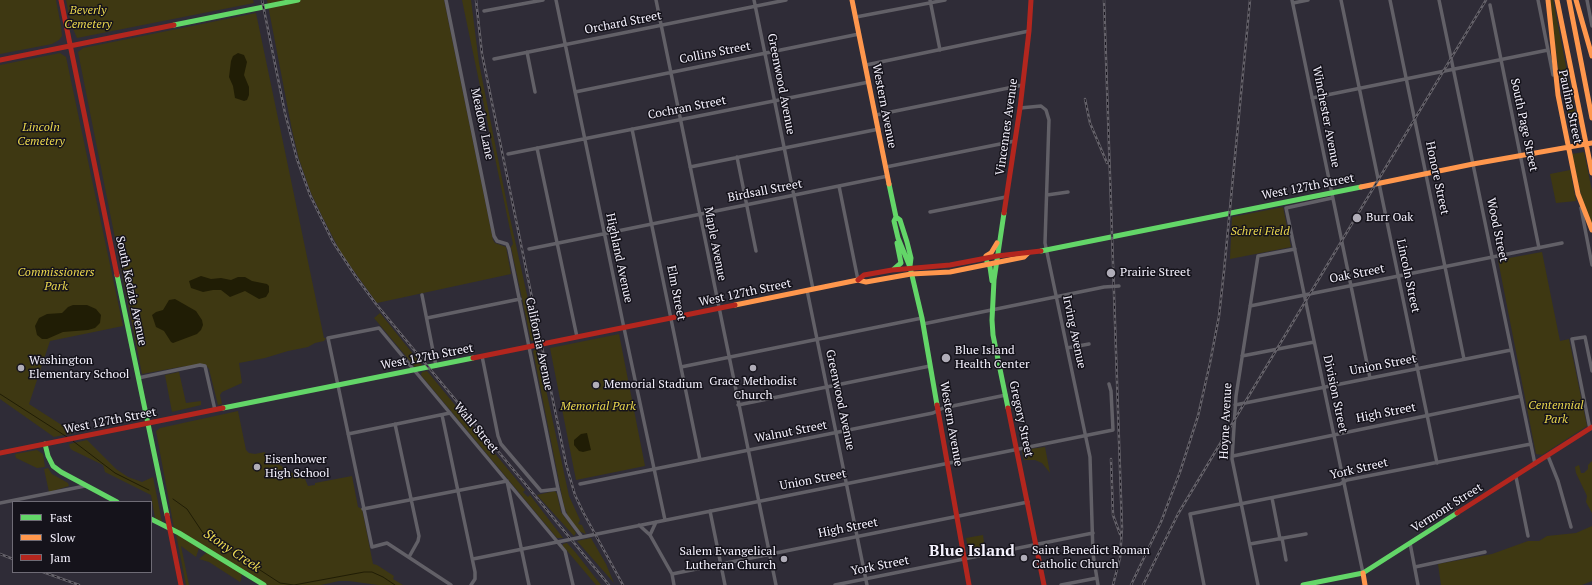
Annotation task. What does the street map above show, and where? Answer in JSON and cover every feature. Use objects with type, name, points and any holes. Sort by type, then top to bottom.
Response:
[{"type":"main road","name":"South Kedzie Avenue","points":[[61,0],[181,585]]},
{"type":"main road","points":[[0,60],[298,0]]},
{"type":"main road","name":"Western Avenue","points":[[852,0],[896,217],[894,221],[898,238],[910,267],[922,321],[969,585]]},
{"type":"main road","name":"Vincennes Avenue","points":[[997,256],[1020,108],[1031,0]]},
{"type":"main road","points":[[1548,0],[1558,95]]},
{"type":"main road","points":[[1558,0],[1592,173]]},
{"type":"main road","points":[[1569,0],[1592,118]]},
{"type":"main road","points":[[1576,0],[1592,56]]},
{"type":"main road","name":"Paulina Street","points":[[1558,95],[1578,194]]},
{"type":"main road","name":"West 127th Street","points":[[858,280],[864,275],[910,267],[950,265],[984,258],[1046,250],[1258,207],[1332,195],[1379,183],[1473,164],[1592,143]]},
{"type":"main road","points":[[1578,194],[1592,230]]},
{"type":"main road","name":"Western Avenue","points":[[896,217],[900,220],[907,242],[911,258],[910,267]]},
{"type":"main road","points":[[994,288],[988,264],[984,258],[991,253],[1000,237]]},
{"type":"main road","points":[[892,270],[898,267],[901,263],[897,242],[898,238]]},
{"type":"main road","name":"West 127th Street","points":[[0,453],[858,280],[866,282],[911,274],[950,272],[1024,256],[1028,253]]},
{"type":"main road","name":"Gregory Street","points":[[997,256],[992,310],[993,335],[1044,585]]},
{"type":"main road","name":"Vermont Street","points":[[1303,585],[1362,573],[1516,477],[1591,428]]},
{"type":"main road","points":[[45,444],[48,456],[53,466],[85,486],[115,501]]},
{"type":"main road","points":[[152,520],[178,533],[264,585]]},
{"type":"main road","name":"Division Street","points":[[1362,573],[1365,585]]},
{"type":"street","name":"Meadow Lane","points":[[446,0],[494,236],[497,241],[507,244]]},
{"type":"street","points":[[484,11],[543,0]]},
{"type":"street","name":"Highland Avenue","points":[[556,0],[665,520]]},
{"type":"street","name":"Maple Avenue","points":[[656,0],[718,309],[776,585]]},
{"type":"street","name":"Greenwood Avenue","points":[[754,0],[794,195],[817,340],[867,585]]},
{"type":"street","name":"Orchard Street","points":[[494,59],[786,0]]},
{"type":"street","points":[[856,18],[945,0]]},
{"type":"street","points":[[1293,2],[1308,0]]},
{"type":"street","name":"Lincoln Street","points":[[1341,0],[1437,463]]},
{"type":"street","name":"Honore Street","points":[[1390,0],[1464,359]]},
{"type":"street","name":"Wood Street","points":[[1439,0],[1535,464]]},
{"type":"street","name":"Paulina Street","points":[[1538,0],[1558,95]]},
{"type":"street","points":[[1587,0],[1592,26]]},
{"type":"street","points":[[930,2],[940,50]]},
{"type":"street","name":"Winchester Avenue","points":[[1293,2],[1370,378]]},
{"type":"street","name":"South Page Street","points":[[1490,6],[1539,248]]},
{"type":"street","points":[[866,65],[1029,31]]},
{"type":"street","name":"Collins Street","points":[[575,92],[859,34]]},
{"type":"street","points":[[1312,98],[1548,50]]},
{"type":"street","points":[[527,52],[535,92]]},
{"type":"street","name":"Cochran Street","points":[[508,154],[869,82]]},
{"type":"street","points":[[876,115],[1023,85]]},
{"type":"street","name":"Irving Avenue","points":[[1020,108],[1041,106],[1045,108],[1047,112],[1049,129],[1045,243],[1091,464],[1093,554],[1098,585]]},
{"type":"street","name":"Elm Street","points":[[632,129],[700,460]]},
{"type":"street","points":[[690,167],[879,129]]},
{"type":"street","points":[[886,167],[1015,141]]},
{"type":"street","points":[[537,148],[577,337]]},
{"type":"street","points":[[737,158],[756,251]]},
{"type":"street","name":"Birdsall Street","points":[[529,249],[888,176]]},
{"type":"street","points":[[839,186],[858,280]]},
{"type":"street","points":[[1047,195],[1068,192]]},
{"type":"street","name":"Paulina Street","points":[[1578,194],[1592,265]]},
{"type":"street","name":"Division Street","points":[[1332,195],[1286,208],[1362,573]]},
{"type":"street","points":[[930,212],[1006,197]]},
{"type":"street","name":"Oak Street","points":[[1250,306],[1562,243]]},
{"type":"street","name":"California Avenue","points":[[507,244],[520,299],[564,513],[582,537]]},
{"type":"street","name":"Hoyne Avenue","points":[[1258,585],[1232,456],[1235,405],[1258,256],[1295,250]]},
{"type":"street","points":[[681,367],[817,340],[992,310],[1104,287],[1120,286]]},
{"type":"street","points":[[422,295],[436,366]]},
{"type":"street","points":[[427,318],[520,299]]},
{"type":"street","name":"Wahl Street","points":[[338,385],[328,338],[379,328],[557,542]]},
{"type":"street","points":[[1591,428],[1572,339],[1585,337],[1592,371]]},
{"type":"street","points":[[1242,356],[1314,342]]},
{"type":"street","points":[[1067,348],[1089,344]]},
{"type":"street","name":"Union Street","points":[[1235,405],[1512,350]]},
{"type":"street","points":[[482,356],[500,441],[541,491],[558,488]]},
{"type":"street","points":[[138,378],[200,365],[205,366],[215,410]]},
{"type":"street","points":[[738,405],[930,366]]},
{"type":"street","name":"Union Street","points":[[473,559],[1113,430],[1111,391],[1109,384]]},
{"type":"street","points":[[338,385],[372,547],[387,543],[451,585]]},
{"type":"street","name":"Walnut Street","points":[[580,484],[934,413],[943,408],[1006,395]]},
{"type":"street","name":"High Street","points":[[1232,456],[1521,396]]},
{"type":"street","points":[[348,434],[450,413]]},
{"type":"street","points":[[442,415],[476,576],[471,585]]},
{"type":"street","points":[[395,424],[419,538],[409,557]]},
{"type":"street","name":"York Street","points":[[1204,585],[1190,514],[1340,484],[1347,480],[1531,444]]},
{"type":"street","points":[[1548,456],[1558,481],[1571,527]]},
{"type":"street","points":[[1516,477],[1528,536]]},
{"type":"street","points":[[364,509],[507,481],[529,585]]},
{"type":"street","points":[[0,503],[85,486]]},
{"type":"street","points":[[1272,498],[1286,560]]},
{"type":"street","name":"High Street","points":[[672,574],[1028,502]]},
{"type":"street","points":[[710,511],[725,585]]},
{"type":"street","points":[[650,535],[656,522]]},
{"type":"street","points":[[639,525],[650,535],[672,574],[674,585]]},
{"type":"street","name":"York Street","points":[[835,585],[1093,533]]},
{"type":"street","points":[[1250,544],[1306,534]]},
{"type":"street","points":[[557,542],[567,554],[573,585]]},
{"type":"street","points":[[1410,543],[1418,585]]},
{"type":"street","points":[[1415,567],[1485,552]]},
{"type":"street","points":[[1061,585],[1097,578]]},
{"type":"green space","points":[[0,0],[56,0],[62,36],[59,40],[52,44],[0,54]]},
{"type":"green space","name":"Beverly Cemetery","points":[[66,0],[253,0],[254,3],[77,38],[71,24]]},
{"type":"green space","points":[[267,0],[444,0],[493,240],[495,243],[506,247],[511,274],[377,303],[341,253],[311,193],[299,159],[292,130]]},
{"type":"green space","points":[[462,0],[471,0],[479,63],[508,209],[537,340],[531,341],[511,247],[513,244]]},
{"type":"green space","points":[[1549,0],[1553,0],[1580,138],[1573,139],[1559,74]]},
{"type":"green space","points":[[256,13],[324,338],[326,338],[324,341],[315,343],[308,347],[239,363],[242,383],[222,392],[220,395],[222,404],[218,405],[209,369],[205,364],[142,374],[78,52],[83,48]]},
{"type":"green space","name":"Commissioners Park","points":[[60,53],[66,57],[123,326],[50,341],[29,404],[74,433],[54,437],[0,399],[0,65]]},
{"type":"green space","points":[[1584,152],[1592,191],[1592,226],[1581,195],[1572,154]]},
{"type":"green space","points":[[1570,170],[1576,201],[1556,203],[1550,174]]},
{"type":"green space","name":"Schrei Field","points":[[1283,207],[1291,247],[1230,259],[1232,217]]},
{"type":"green space","name":"Centennial Park","points":[[1542,252],[1560,341],[1569,339],[1587,426],[1542,455],[1536,454],[1498,260]]},
{"type":"green space","points":[[380,313],[422,365],[415,367],[374,318]]},
{"type":"green space","name":"Memorial Park","points":[[619,334],[645,466],[576,480],[550,348]]},
{"type":"green space","points":[[537,348],[569,496],[580,520],[578,524],[582,525],[586,534],[581,532],[570,521],[564,506],[533,351]]},
{"type":"green space","points":[[427,371],[525,490],[523,492],[528,497],[530,495],[563,538],[557,538],[421,375],[422,372]]},
{"type":"green space","points":[[179,372],[186,403],[201,401],[201,405],[172,412],[165,375]]},
{"type":"green space","name":"Eisenhower High School","points":[[238,411],[246,450],[249,453],[255,454],[265,452],[266,456],[300,478],[305,479],[308,486],[315,485],[315,483],[352,476],[358,507],[362,509],[373,564],[394,576],[393,579],[403,585],[378,585],[339,581],[321,585],[268,585],[174,528],[156,431],[160,428]]},
{"type":"green space","points":[[87,440],[116,469],[128,477],[142,482],[153,477],[162,522],[155,518],[151,495],[105,472],[103,465],[70,448],[69,444]]},
{"type":"green space","points":[[1045,447],[1050,473],[1042,463],[1035,460],[1024,460],[1022,450]]},
{"type":"green space","points":[[37,450],[43,454],[45,467],[37,468],[16,458],[15,454]]},
{"type":"green space","points":[[1592,461],[1592,513],[1586,502],[1587,496],[1576,473],[1575,467],[1579,465],[1581,473],[1584,473]]},
{"type":"green space","points":[[48,468],[52,474],[68,483],[69,486],[49,492],[44,469]]},
{"type":"green space","points":[[555,491],[561,512],[576,533],[574,536],[537,495]]},
{"type":"green space","points":[[1592,526],[1592,581],[1582,585],[1441,585],[1438,564],[1492,554],[1528,541],[1539,541],[1547,536],[1576,533]]},
{"type":"green space","points":[[176,534],[199,546],[196,557],[181,546],[189,585],[186,585]]},
{"type":"green space","points":[[983,535],[985,550],[969,553],[966,538]]},
{"type":"green space","points":[[591,538],[606,564],[614,583],[577,541]]},
{"type":"green space","points":[[567,543],[601,585],[596,585],[563,546],[563,544]]},
{"type":"green space","points":[[207,552],[242,572],[240,582],[209,562],[199,559]]},
{"type":"shaded area","points":[[238,53],[244,55],[247,62],[244,75],[249,87],[249,95],[247,100],[244,101],[235,98],[233,86],[229,77],[231,61],[233,56]]},
{"type":"shaded area","points":[[201,276],[211,279],[221,278],[231,280],[238,277],[245,277],[252,281],[267,284],[269,286],[269,292],[266,297],[259,299],[245,291],[230,297],[221,290],[203,292],[191,288],[189,281]]},
{"type":"shaded area","points":[[175,299],[196,311],[202,320],[203,325],[197,334],[173,343],[164,331],[156,327],[152,315],[163,310],[169,300]]},
{"type":"shaded area","points":[[73,305],[87,305],[96,309],[101,315],[100,323],[95,328],[63,332],[47,339],[42,339],[37,335],[35,326],[39,318],[47,314],[62,313],[68,307]]},
{"type":"shaded area","points":[[587,433],[591,450],[583,452],[579,451],[574,445],[574,440],[581,434]]},
{"type":"waterway","name":"Stony Creek","points":[[0,394],[67,437]]},
{"type":"waterway","name":"Stony Creek","points":[[73,441],[115,473],[149,490]]},
{"type":"waterway","name":"Stony Creek","points":[[173,499],[187,509],[203,533],[280,583],[294,585],[364,572],[372,572],[395,585]]},
{"type":"railway","points":[[262,0],[285,113],[297,159],[310,195],[333,242],[376,304],[609,585]]},
{"type":"railway","points":[[476,0],[482,54],[566,464],[575,495],[583,512],[623,585]]},
{"type":"railway","points":[[1104,0],[1122,528],[1120,558],[1113,585]]},
{"type":"railway","points":[[1131,585],[1161,522],[1180,472],[1198,416],[1210,363],[1219,316],[1224,271],[1250,0]]},
{"type":"railway","points":[[1143,585],[1178,514],[1486,0]]},
{"type":"railway","points":[[1085,99],[1090,123],[1107,163]]},
{"type":"railway","points":[[1111,459],[1113,515],[1120,534]]},
{"type":"railway","points":[[0,554],[12,559]]},
{"type":"railway","points":[[46,573],[79,585]]},
{"type":"traffic: fast","points":[[174,25],[298,0]]},
{"type":"traffic: fast","points":[[889,184],[896,217],[894,221],[898,238],[910,267],[922,318],[937,405]]},
{"type":"traffic: fast","points":[[1041,251],[1361,187]]},
{"type":"traffic: fast","points":[[1004,213],[994,280],[992,320],[993,335],[1008,408]]},
{"type":"traffic: fast","points":[[896,217],[900,220],[907,242],[911,258],[910,266]]},
{"type":"traffic: fast","points":[[894,269],[901,263],[897,243]]},
{"type":"traffic: fast","points":[[987,262],[990,267],[992,281]]},
{"type":"traffic: fast","points":[[117,275],[167,515]]},
{"type":"traffic: fast","points":[[223,408],[473,358]]},
{"type":"traffic: fast","points":[[45,444],[48,456],[53,466],[61,472],[115,501]]},
{"type":"traffic: fast","points":[[1303,585],[1363,573],[1457,513]]},
{"type":"traffic: fast","points":[[152,520],[179,533],[264,585]]},
{"type":"traffic: slow","points":[[852,0],[889,184]]},
{"type":"traffic: slow","points":[[1548,0],[1558,95]]},
{"type":"traffic: slow","points":[[1557,0],[1592,173]]},
{"type":"traffic: slow","points":[[1569,0],[1592,118]]},
{"type":"traffic: slow","points":[[1576,0],[1592,56]]},
{"type":"traffic: slow","points":[[1558,95],[1578,194]]},
{"type":"traffic: slow","points":[[1361,187],[1473,164],[1592,143]]},
{"type":"traffic: slow","points":[[1578,194],[1592,230]]},
{"type":"traffic: slow","points":[[986,256],[991,253],[997,243]]},
{"type":"traffic: slow","points":[[735,305],[858,280],[866,282],[911,274],[950,272],[1024,257],[1028,253]]},
{"type":"traffic: slow","points":[[1363,573],[1365,585]]},
{"type":"traffic: jam","points":[[61,0],[117,275]]},
{"type":"traffic: jam","points":[[1004,213],[1020,108],[1031,0]]},
{"type":"traffic: jam","points":[[0,60],[174,25]]},
{"type":"traffic: jam","points":[[858,280],[864,275],[892,270],[950,265],[997,256],[1041,251]]},
{"type":"traffic: jam","points":[[473,358],[735,305]]},
{"type":"traffic: jam","points":[[937,405],[969,585]]},
{"type":"traffic: jam","points":[[0,453],[223,408]]},
{"type":"traffic: jam","points":[[1008,408],[1044,585]]},
{"type":"traffic: jam","points":[[1457,513],[1592,427]]},
{"type":"traffic: jam","points":[[167,515],[181,585]]},
{"type":"place","name":"Burr Oak","points":[[1357,218]]},
{"type":"place","name":"Prairie Street","points":[[1111,273]]},
{"type":"place","name":"Blue Island Health Center","points":[[946,358]]},
{"type":"place","name":"Washington Elementary School","points":[[21,368]]},
{"type":"place","name":"Grace Methodist Church","points":[[753,368]]},
{"type":"place","name":"Memorial Stadium","points":[[596,385]]},
{"type":"place","name":"Eisenhower High School","points":[[257,467]]},
{"type":"place","name":"Saint Benedict Roman Catholic Church","points":[[1024,558]]},
{"type":"place","name":"Salem Evangelical Lutheran Church","points":[[784,559]]},
{"type":"district","name":"Blue Island","points":[[972,551]]},
{"type":"park label","name":"Lincoln Cemetery","points":[[41,135]]}]
